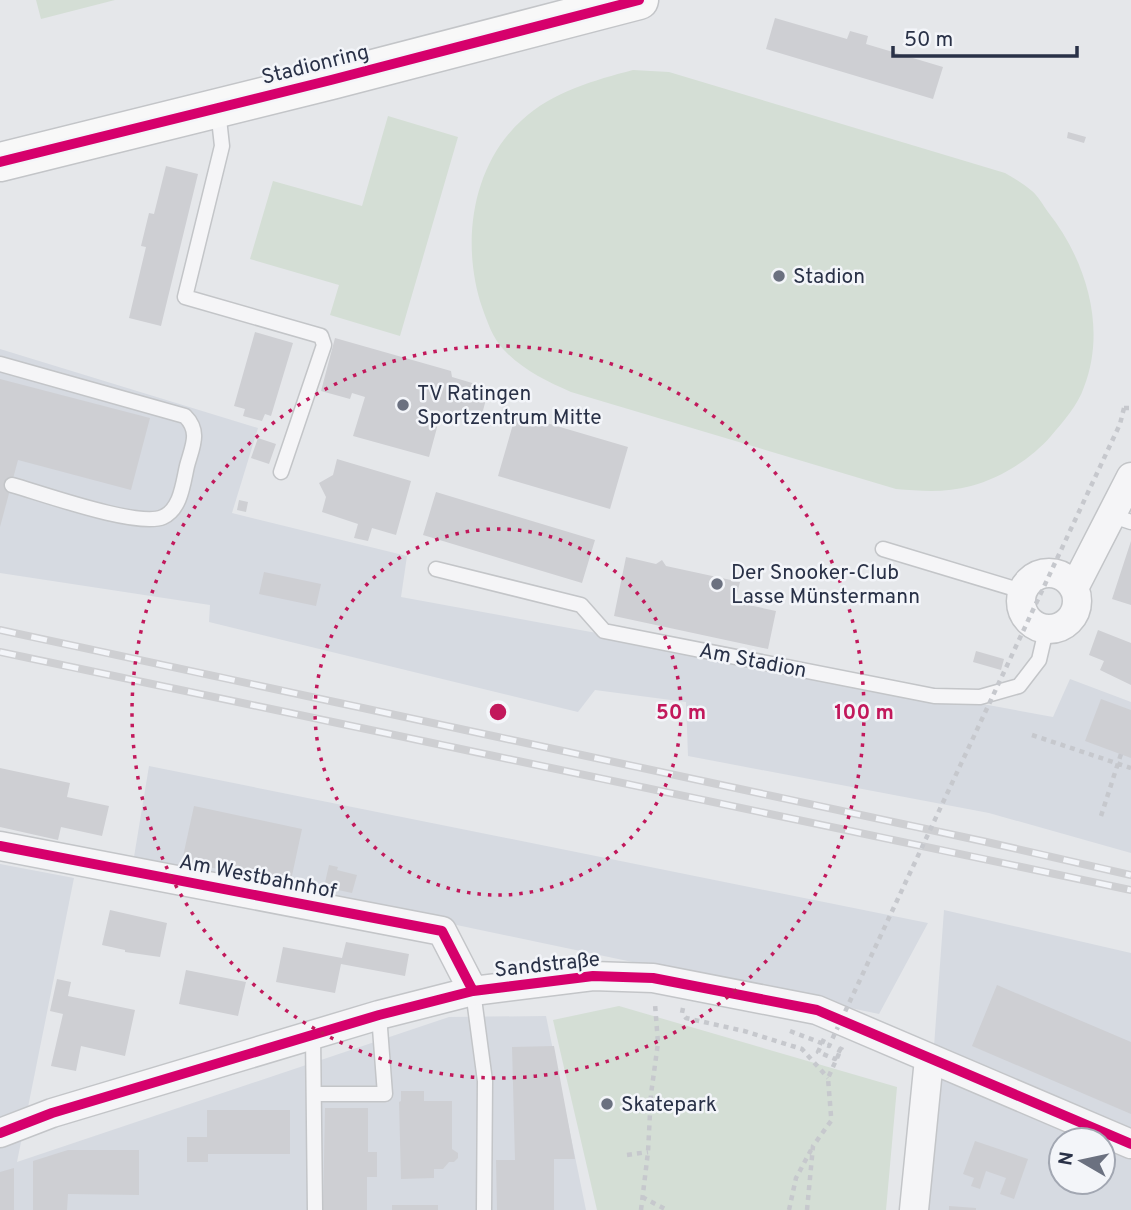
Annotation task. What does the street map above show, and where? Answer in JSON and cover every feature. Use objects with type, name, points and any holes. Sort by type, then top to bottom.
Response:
[{"type":"main road","name":"Stadionring","points":[[0,162],[639,0]]},
{"type":"street","points":[[1074,588],[1122,519],[1131,477]]},
{"type":"street","points":[[1042,573],[1061,575],[1074,588],[1077,605],[1069,621],[1062,626],[1046,630],[1036,627],[1024,615],[1020,599],[1022,591],[1026,583],[1042,573]]},
{"type":"street","name":"Am Westbahnhof","points":[[0,846],[442,931],[473,991]]},
{"type":"street","name":"Sandstraße","points":[[0,1133],[52,1113],[379,1015],[473,991],[593,976],[653,978],[817,1010],[1131,1144]]},
{"type":"street","points":[[914,1210],[929,1059]]},
{"type":"lane","points":[[218,108],[222,146],[185,297],[321,336],[324,345],[281,472]]},
{"type":"lane","points":[[0,364],[185,416],[193,424],[195,436],[178,503],[164,517],[148,520],[126,517],[12,485]]},
{"type":"lane","points":[[883,549],[1022,591]]},
{"type":"lane","name":"Am Stadion","points":[[436,569],[581,604],[604,631],[934,696],[980,697],[1019,686],[1039,660],[1046,630]]},
{"type":"lane","points":[[473,991],[485,1080],[484,1210]]},
{"type":"lane","points":[[314,1094],[386,1094],[379,1015]]},
{"type":"lane","points":[[313,1035],[315,1210]]},
{"type":"path","points":[[779,1028],[829,1046],[833,1039],[1114,436],[1124,408],[1131,408]]},
{"type":"path","points":[[1032,735],[1131,768]]},
{"type":"path","points":[[1101,816],[1121,754]]},
{"type":"path","points":[[641,1210],[658,1043],[653,978]]},
{"type":"path","points":[[688,1005],[683,1007],[685,1018],[744,1031],[802,1049],[828,1079]]},
{"type":"path","points":[[826,1034],[818,1052],[835,1059],[843,1043],[833,1039]]},
{"type":"path","points":[[789,1210],[796,1178],[831,1118],[828,1079],[836,1061]]},
{"type":"path","points":[[807,1210],[813,1146]]},
{"type":"path","points":[[627,1155],[648,1152]]},
{"type":"path","points":[[642,1197],[667,1210]]},
{"type":"shaded area","points":[[36,0],[115,0],[41,19]]},
{"type":"shaded area","name":"Stadion","points":[[633,70],[669,72],[1005,173],[1032,191],[1073,251],[1089,295],[1093,318],[1091,365],[1084,387],[1074,407],[1051,436],[1015,467],[982,482],[943,491],[896,489],[571,392],[535,374],[511,357],[500,346],[491,330],[476,283],[472,233],[481,183],[491,160],[505,139],[534,110],[574,88]]},
{"type":"shaded area","points":[[388,116],[458,137],[400,336],[330,315],[339,285],[250,259],[273,181],[362,206]]},
{"type":"shaded area","points":[[0,349],[258,428],[232,513],[407,556],[401,597],[1053,717],[1070,679],[1131,702],[1131,853],[989,813],[688,756],[686,702],[595,690],[578,712],[209,622],[210,605],[0,573]]},
{"type":"shaded area","points":[[149,766],[928,923],[879,1014],[134,857]]},
{"type":"shaded area","points":[[0,864],[74,878],[17,1162],[449,1017],[546,1016],[586,1210],[0,1210]]},
{"type":"shaded area","points":[[944,910],[1131,953],[1131,1210],[922,1210]]},
{"type":"shaded area","points":[[619,1006],[897,1087],[886,1210],[597,1210],[553,1020]]},
{"type":"building","points":[[775,18],[847,39],[850,31],[868,36],[866,44],[943,67],[933,99],[766,49]]},
{"type":"building","points":[[1068,132],[1086,137],[1084,143],[1067,138]]},
{"type":"building","points":[[166,166],[198,174],[161,326],[129,318],[146,247],[141,246],[149,213],[154,214]]},
{"type":"building","points":[[255,332],[293,343],[271,416],[265,414],[262,421],[243,416],[245,409],[234,406]]},
{"type":"building","name":"TV Ratingen Sportzentrum Mitte","points":[[335,338],[451,371],[452,377],[489,388],[481,418],[460,412],[458,417],[441,413],[429,457],[353,436],[365,397],[352,393],[350,399],[321,391]]},
{"type":"building","points":[[0,379],[150,418],[131,490],[18,460],[0,527]]},
{"type":"building","points":[[516,414],[628,447],[610,509],[498,476]]},
{"type":"building","points":[[258,438],[276,444],[269,464],[251,458]]},
{"type":"building","points":[[337,459],[411,481],[396,535],[372,528],[368,541],[354,538],[358,524],[322,512],[326,497],[319,483],[333,475]]},
{"type":"building","points":[[436,492],[595,540],[582,583],[423,535]]},
{"type":"building","points":[[239,500],[248,502],[246,512],[237,510]]},
{"type":"building","points":[[1131,541],[1131,605],[1112,599]]},
{"type":"building","points":[[626,557],[656,564],[662,560],[666,566],[740,582],[735,602],[776,611],[768,649],[614,616]]},
{"type":"building","points":[[264,572],[321,584],[316,606],[259,594]]},
{"type":"building","points":[[1098,630],[1131,643],[1131,685],[1100,670],[1104,661],[1089,655]]},
{"type":"building","points":[[976,651],[1004,659],[1001,670],[973,662]]},
{"type":"building","points":[[1101,699],[1131,710],[1131,758],[1085,741]]},
{"type":"building","points":[[0,768],[70,783],[67,797],[109,806],[102,836],[61,827],[58,840],[0,827]]},
{"type":"building","points":[[194,806],[302,829],[290,885],[182,861]]},
{"type":"building","points":[[329,865],[357,875],[352,893],[324,887]]},
{"type":"building","points":[[110,910],[167,923],[160,957],[125,952],[102,945]]},
{"type":"building","points":[[346,942],[409,954],[405,976],[341,964],[335,993],[276,982],[283,947],[342,958]]},
{"type":"building","points":[[186,970],[246,982],[238,1016],[179,1004]]},
{"type":"building","points":[[57,979],[71,982],[68,996],[135,1010],[125,1056],[81,1046],[76,1071],[51,1066],[63,1014],[50,1011]]},
{"type":"building","points":[[997,985],[1131,1042],[1131,1114],[972,1046]]},
{"type":"building","points":[[554,1046],[575,1159],[554,1159],[554,1210],[497,1210],[496,1160],[515,1160],[512,1047]]},
{"type":"building","points":[[401,1091],[424,1091],[424,1101],[452,1101],[452,1149],[458,1153],[458,1158],[443,1169],[434,1169],[434,1178],[401,1179]]},
{"type":"building","points":[[325,1108],[368,1108],[368,1152],[377,1152],[377,1177],[367,1177],[367,1210],[323,1210]]},
{"type":"building","points":[[207,1110],[290,1110],[290,1154],[208,1154],[208,1162],[187,1162],[187,1137],[207,1137]]},
{"type":"building","points":[[975,1141],[1028,1159],[1014,1199],[1000,1194],[1006,1178],[986,1171],[980,1189],[971,1186],[974,1178],[963,1174]]},
{"type":"building","points":[[68,1150],[139,1150],[139,1195],[68,1194],[67,1210],[33,1210],[33,1161]]},
{"type":"building","points":[[14,1168],[14,1210],[0,1210],[0,1172]]},
{"type":"building","points":[[392,1205],[438,1205],[438,1210],[392,1210]]},
{"type":"building","points":[[949,1206],[976,1208],[976,1210],[949,1210]]},
{"type":"railway","points":[[0,630],[1131,875]]},
{"type":"railway","points":[[0,652],[1131,890]]},
{"type":"cycle path","points":[[0,162],[639,0]]},
{"type":"cycle path","points":[[0,846],[442,931],[473,991]]},
{"type":"cycle path","points":[[0,1133],[52,1113],[379,1015],[473,991],[593,976],[653,978],[817,1010],[1131,1144]]},
{"type":"place","name":"Stadion","points":[[779,276]]},
{"type":"place","name":"TV Ratingen Sportzentrum Mitte","points":[[403,405]]},
{"type":"place","name":"Der Snooker-Club Lasse Münstermann","points":[[717,584]]},
{"type":"place","name":"Skatepark","points":[[607,1104]]}]
